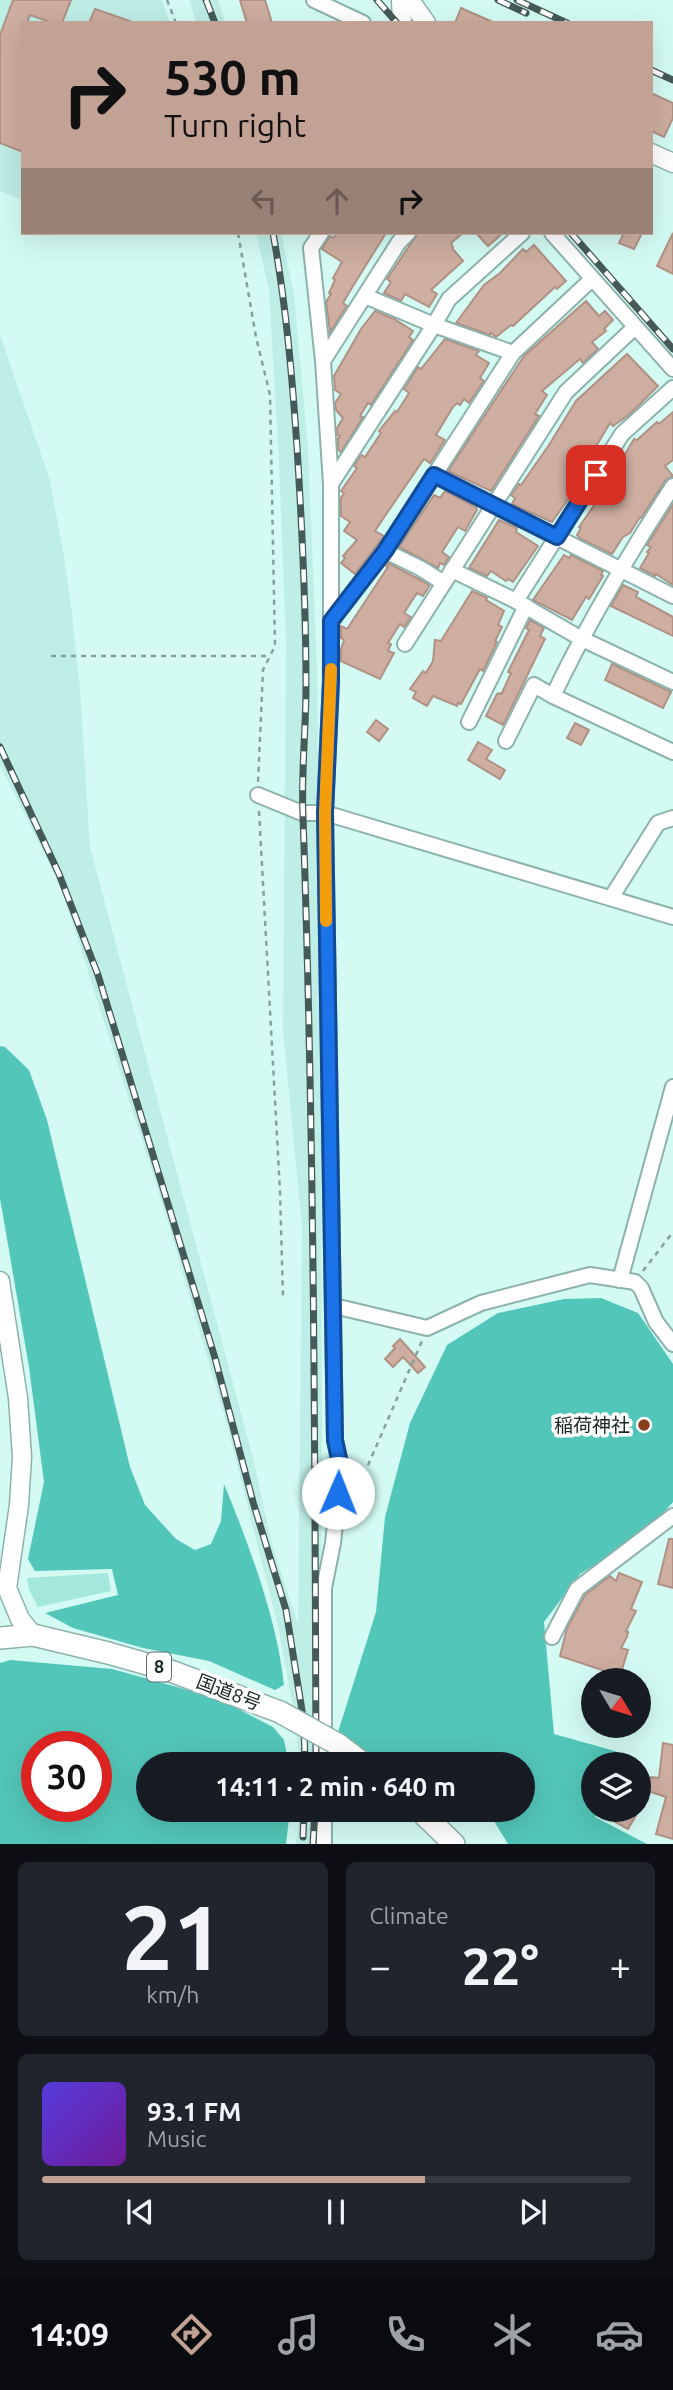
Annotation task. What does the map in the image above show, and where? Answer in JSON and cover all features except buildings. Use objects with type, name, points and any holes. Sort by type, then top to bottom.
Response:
[{"type":"highway","name":"国道8号","points":[[0,1638],[33,1635],[168,1670],[280,1712],[348,1752]]},
{"type":"highway","points":[[430,1822],[454,1844]]},
{"type":"main road","points":[[401,0],[401,21]]},
{"type":"main road","points":[[410,0],[425,21]]},
{"type":"main road","points":[[653,154],[673,163]]},
{"type":"main road","points":[[0,1281],[18,1398],[22,1457],[19,1505],[4,1576],[11,1602],[33,1635]]},
{"type":"street","points":[[314,0],[359,21]]},
{"type":"street","points":[[320,235],[311,248],[324,362],[331,484],[331,681],[325,813],[335,1440],[341,1468],[333,1543],[324,1588],[324,1752]]},
{"type":"street","points":[[324,362],[406,235]]},
{"type":"street","points":[[331,484],[449,299],[520,235]]},
{"type":"street","points":[[554,235],[673,369]]},
{"type":"street","points":[[331,621],[385,551],[513,353],[592,279]]},
{"type":"street","points":[[365,296],[434,325],[513,353]]},
{"type":"street","points":[[405,644],[566,392],[635,327]]},
{"type":"street","points":[[469,722],[521,604],[557,537],[622,434],[673,388]]},
{"type":"street","points":[[434,475],[673,596]]},
{"type":"street","points":[[553,696],[580,638],[620,568],[673,486]]},
{"type":"street","points":[[385,551],[421,568],[521,604],[580,638],[673,682]]},
{"type":"street","points":[[506,741],[534,685],[673,752]]},
{"type":"street","points":[[258,795],[302,813],[325,813],[673,917]]},
{"type":"street","points":[[611,898],[657,823],[673,818]]},
{"type":"street","points":[[628,1281],[673,1087]]},
{"type":"street","points":[[334,1306],[427,1328],[481,1303],[590,1275],[628,1281],[641,1288],[656,1322],[673,1344]]},
{"type":"street","points":[[552,1637],[578,1589],[673,1516]]},
{"type":"street","points":[[324,1822],[324,1844]]},
{"type":"path","points":[[167,0],[175,21]]},
{"type":"path","points":[[238,235],[256,337],[270,395],[275,646],[263,670],[258,795],[280,1191],[283,1298]]},
{"type":"path","points":[[51,656],[270,656]]},
{"type":"path","points":[[628,1281],[673,1232]]},
{"type":"path","points":[[350,1507],[427,1328]]},
{"type":"shaded area","points":[[0,0],[162,0],[169,21],[21,21],[21,199],[0,191]]},
{"type":"shaded area","points":[[189,0],[218,0],[224,21],[196,21]]},
{"type":"shaded area","points":[[256,235],[281,235],[294,295],[308,447],[317,670],[321,1009],[322,1752],[298,1752],[278,1626],[227,1425],[164,1209],[61,887],[0,765],[0,334],[50,481],[63,551],[80,688],[90,847],[253,1458],[273,1548],[298,1624],[302,1227],[283,1031],[286,640],[269,290]]},
{"type":"shaded area","points":[[108,1573],[111,1591],[38,1607],[29,1590],[27,1578]]},
{"type":"shaded area","points":[[299,1822],[320,1822],[319,1844],[296,1844]]},
{"type":"green space","points":[[0,1046],[5,1047],[29,1070],[47,1120],[130,1467],[145,1505],[176,1539],[195,1550],[211,1544],[221,1521],[224,1484],[269,1608],[284,1685],[275,1690],[209,1661],[143,1648],[73,1628],[45,1613],[118,1595],[112,1569],[35,1571],[28,1559],[44,1482],[29,1367],[0,1198]]},
{"type":"green space","points":[[601,1298],[638,1313],[673,1364],[673,1502],[646,1532],[580,1574],[544,1622],[554,1734],[617,1752],[581,1752],[581,1822],[605,1822],[647,1844],[508,1844],[495,1822],[535,1822],[535,1752],[367,1752],[338,1732],[376,1612],[385,1517],[410,1423],[447,1345],[498,1313],[564,1299]]},
{"type":"green space","points":[[10,1660],[112,1669],[217,1698],[273,1727],[284,1740],[286,1752],[136,1752],[136,1822],[289,1822],[286,1844],[0,1844],[0,1663]]},
{"type":"railway","points":[[206,0],[214,21]]},
{"type":"railway","points":[[377,0],[395,21]]},
{"type":"railway","points":[[498,0],[526,13]]},
{"type":"railway","points":[[517,0],[563,21]]},
{"type":"railway","points":[[653,71],[673,80]]},
{"type":"railway","points":[[273,235],[293,393],[304,596],[306,686],[303,800],[312,1172],[316,1752]]},
{"type":"railway","points":[[573,235],[673,349]]},
{"type":"railway","points":[[0,747],[59,874],[98,975],[215,1358],[253,1502],[286,1610],[304,1723],[305,1752]]},
{"type":"railway","points":[[303,1837],[304,1822]]},
{"type":"railway","points":[[313,1844],[314,1822]]},
{"type":"slow traffic","points":[[326,921],[325,813],[331,669]]},
{"type":"place","name":"稲荷神社","points":[[644,1425]]},
{"type":"route","points":[[338,1493],[341,1468],[335,1440],[325,813],[331,621],[385,551],[434,475],[557,537],[596,475]]}]
